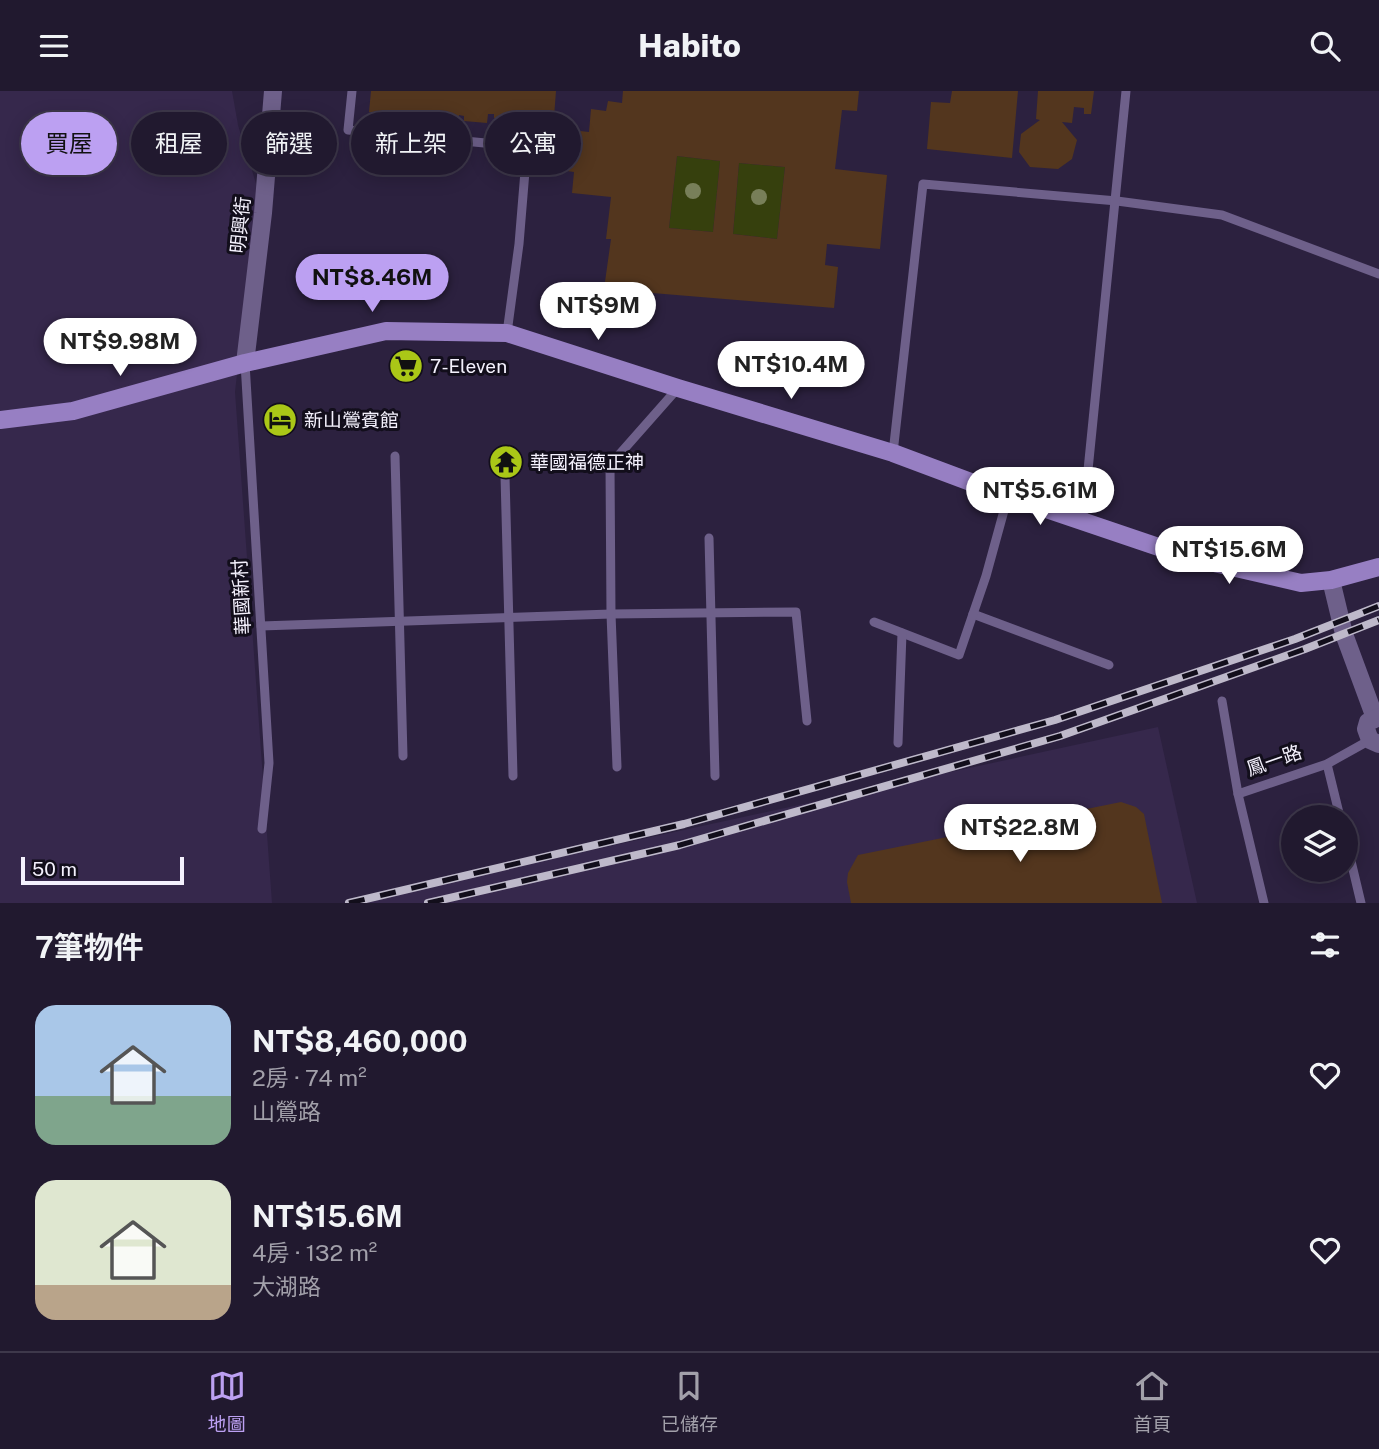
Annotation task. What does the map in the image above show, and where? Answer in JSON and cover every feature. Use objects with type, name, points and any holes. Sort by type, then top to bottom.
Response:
[{"type":"street","name":"明興街","points":[[245,363],[263,213],[273,91]]},
{"type":"street","points":[[0,420],[73,411],[245,363],[386,331],[507,333],[893,453],[1008,496],[1188,557],[1301,583],[1331,579],[1379,566]]},
{"type":"street","name":"鳳一路","points":[[1331,579],[1344,634],[1377,717],[1366,725],[1366,734],[1375,742]]},
{"type":"lane","points":[[352,91],[348,130],[527,147],[519,244],[507,333]]},
{"type":"lane","points":[[1083,520],[1126,91]]},
{"type":"lane","points":[[893,453],[923,184],[1116,201],[1222,215],[1379,274]]},
{"type":"lane","name":"華國新村","points":[[245,363],[269,763],[262,829]]},
{"type":"lane","points":[[617,767],[611,614],[610,465],[678,388]]},
{"type":"lane","points":[[394,456],[403,756]]},
{"type":"lane","points":[[505,476],[513,776]]},
{"type":"lane","points":[[874,622],[959,655],[1008,496]]},
{"type":"lane","points":[[709,538],[715,776]]},
{"type":"lane","points":[[261,626],[611,614],[796,612],[807,721]]},
{"type":"lane","points":[[973,614],[1109,665]]},
{"type":"lane","points":[[898,743],[902,633]]},
{"type":"lane","name":"鳳一路","points":[[1222,701],[1238,794],[1327,764],[1375,742]]},
{"type":"lane","points":[[1327,764],[1337,805]]},
{"type":"lane","points":[[1238,794],[1264,903]]},
{"type":"lane","points":[[1356,882],[1361,903]]},
{"type":"shaded area","points":[[0,91],[232,91],[241,135],[241,175],[253,175],[258,190],[235,392],[272,903],[0,903]]},
{"type":"shaded area","points":[[1158,727],[1197,903],[348,903]]},
{"type":"green space","points":[[677,156],[720,161],[713,232],[669,228]]},
{"type":"green space","points":[[739,163],[785,167],[777,239],[733,234]]},
{"type":"building","points":[[371,91],[556,91],[554,112],[485,112],[485,123],[471,122],[471,112],[369,112]]},
{"type":"building","points":[[623,91],[859,91],[857,111],[842,110],[835,169],[887,175],[880,249],[827,244],[825,265],[838,267],[834,308],[604,289],[611,239],[606,239],[611,197],[572,193],[574,175],[581,175],[581,131],[589,132],[591,109],[606,111],[608,101],[622,103]],"holes":[[[677,156],[720,161],[713,232],[669,228]],[[739,163],[785,167],[777,239],[733,234]]]},
{"type":"building","points":[[952,91],[1018,91],[1012,158],[927,149],[931,102],[950,103]]},
{"type":"building","points":[[1038,91],[1094,91],[1091,114],[1084,114],[1084,108],[1074,107],[1072,123],[1062,122],[1077,140],[1072,159],[1058,169],[1030,167],[1019,152],[1021,134],[1040,120],[1036,119]]},
{"type":"building","points":[[1121,802],[1136,807],[1144,814],[1162,903],[851,903],[848,873],[858,855]]},
{"type":"railway","points":[[349,903],[684,824],[1055,720],[1295,639],[1379,606]]},
{"type":"railway","points":[[428,903],[680,845],[1060,736],[1379,620]]},
{"type":"place","name":"7-Eleven","points":[[406,366]]},
{"type":"place","name":"新山鶯賓館","points":[[280,420]]},
{"type":"place","name":"華國福德正神","points":[[506,462]]}]
